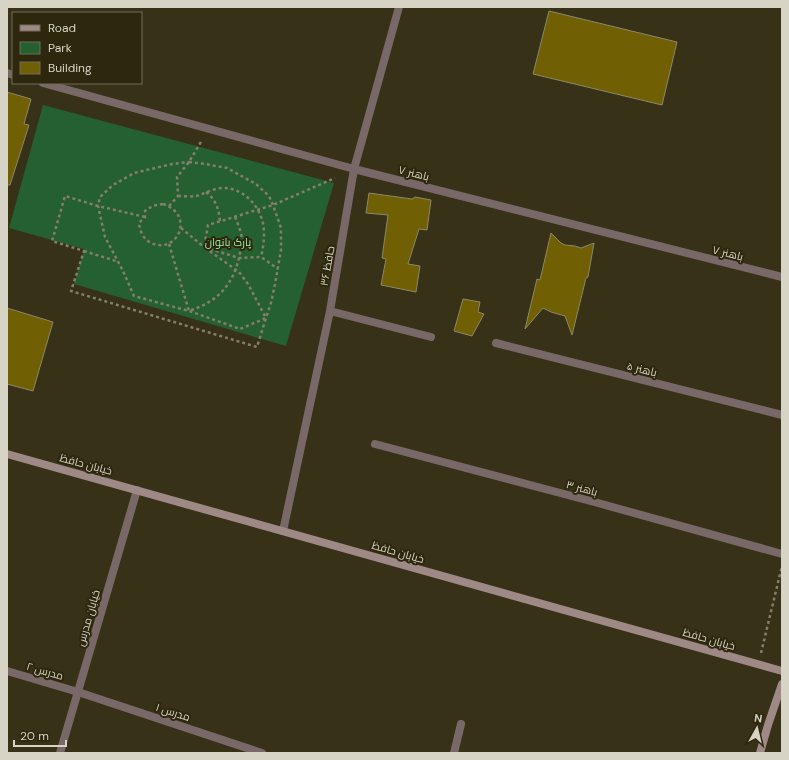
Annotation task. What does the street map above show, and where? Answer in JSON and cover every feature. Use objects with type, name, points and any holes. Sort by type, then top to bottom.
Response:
[{"type":"main road","name":"خیابان حافظ","points":[[7,454],[782,671]]},
{"type":"main road","points":[[760,753],[782,684]]},
{"type":"street","name":"حافظ ۳۶","points":[[283,531],[330,311],[354,170],[399,7]]},
{"type":"street","name":"باهنر ۷","points":[[47,84],[354,170],[782,278]]},
{"type":"street","points":[[330,311],[431,337]]},
{"type":"street","name":"باهنر ۵","points":[[496,343],[782,415]]},
{"type":"street","name":"باهنر ۳","points":[[375,444],[782,554]]},
{"type":"street","name":"خیابان مدرس","points":[[60,753],[137,490]]},
{"type":"street","name":"مدرس ۲","points":[[7,671],[78,692]]},
{"type":"street","name":"مدرس ۱","points":[[78,692],[262,753]]},
{"type":"street","points":[[454,753],[462,724]]},
{"type":"path","points":[[169,206],[178,196],[177,177],[189,162],[208,129]]},
{"type":"path","points":[[84,251],[71,291],[257,347],[271,303],[278,269],[281,250],[281,228],[269,196],[256,184],[227,168],[189,162],[172,164],[134,173],[113,185],[100,197],[98,206],[104,237],[134,296],[189,311],[240,329],[266,318]]},
{"type":"path","points":[[204,247],[208,225],[273,205],[354,170]]},
{"type":"path","points":[[178,196],[196,196],[222,188],[232,189],[244,194],[258,210],[264,224],[261,257]]},
{"type":"path","points":[[206,192],[217,205],[220,213],[220,222]]},
{"type":"path","points":[[117,261],[52,241],[66,196],[98,206],[144,216]]},
{"type":"path","points":[[156,204],[169,206],[178,215],[181,228],[179,234],[169,244],[154,245],[148,242],[143,237],[140,230],[139,223],[144,216],[145,211],[156,204]]},
{"type":"path","points":[[189,311],[201,307],[213,300],[222,292],[236,269],[242,241],[235,217]]},
{"type":"path","points":[[181,228],[204,247],[236,269],[248,284],[266,318]]},
{"type":"path","points":[[169,244],[189,311]]},
{"type":"path","points":[[204,247],[239,258],[261,257],[278,269]]},
{"type":"path","points":[[759,665],[782,564]]},
{"type":"green space","name":"پارک بانوان","points":[[43,105],[334,183],[286,346],[74,284],[84,249],[9,228]]},
{"type":"building","points":[[549,11],[677,42],[662,105],[533,74]]},
{"type":"building","points":[[7,92],[31,99],[24,124],[29,125],[10,185],[7,185]]},
{"type":"building","points":[[369,193],[431,200],[427,230],[419,229],[408,264],[420,266],[416,292],[381,285],[386,259],[382,258],[388,215],[366,213]]},
{"type":"building","points":[[551,233],[565,245],[581,248],[594,243],[588,277],[586,278],[572,335],[565,316],[543,308],[525,329],[537,279],[540,280]]},
{"type":"building","points":[[463,299],[480,302],[478,312],[484,314],[472,336],[454,331]]},
{"type":"building","points":[[7,308],[53,322],[33,391],[7,384]]}]
